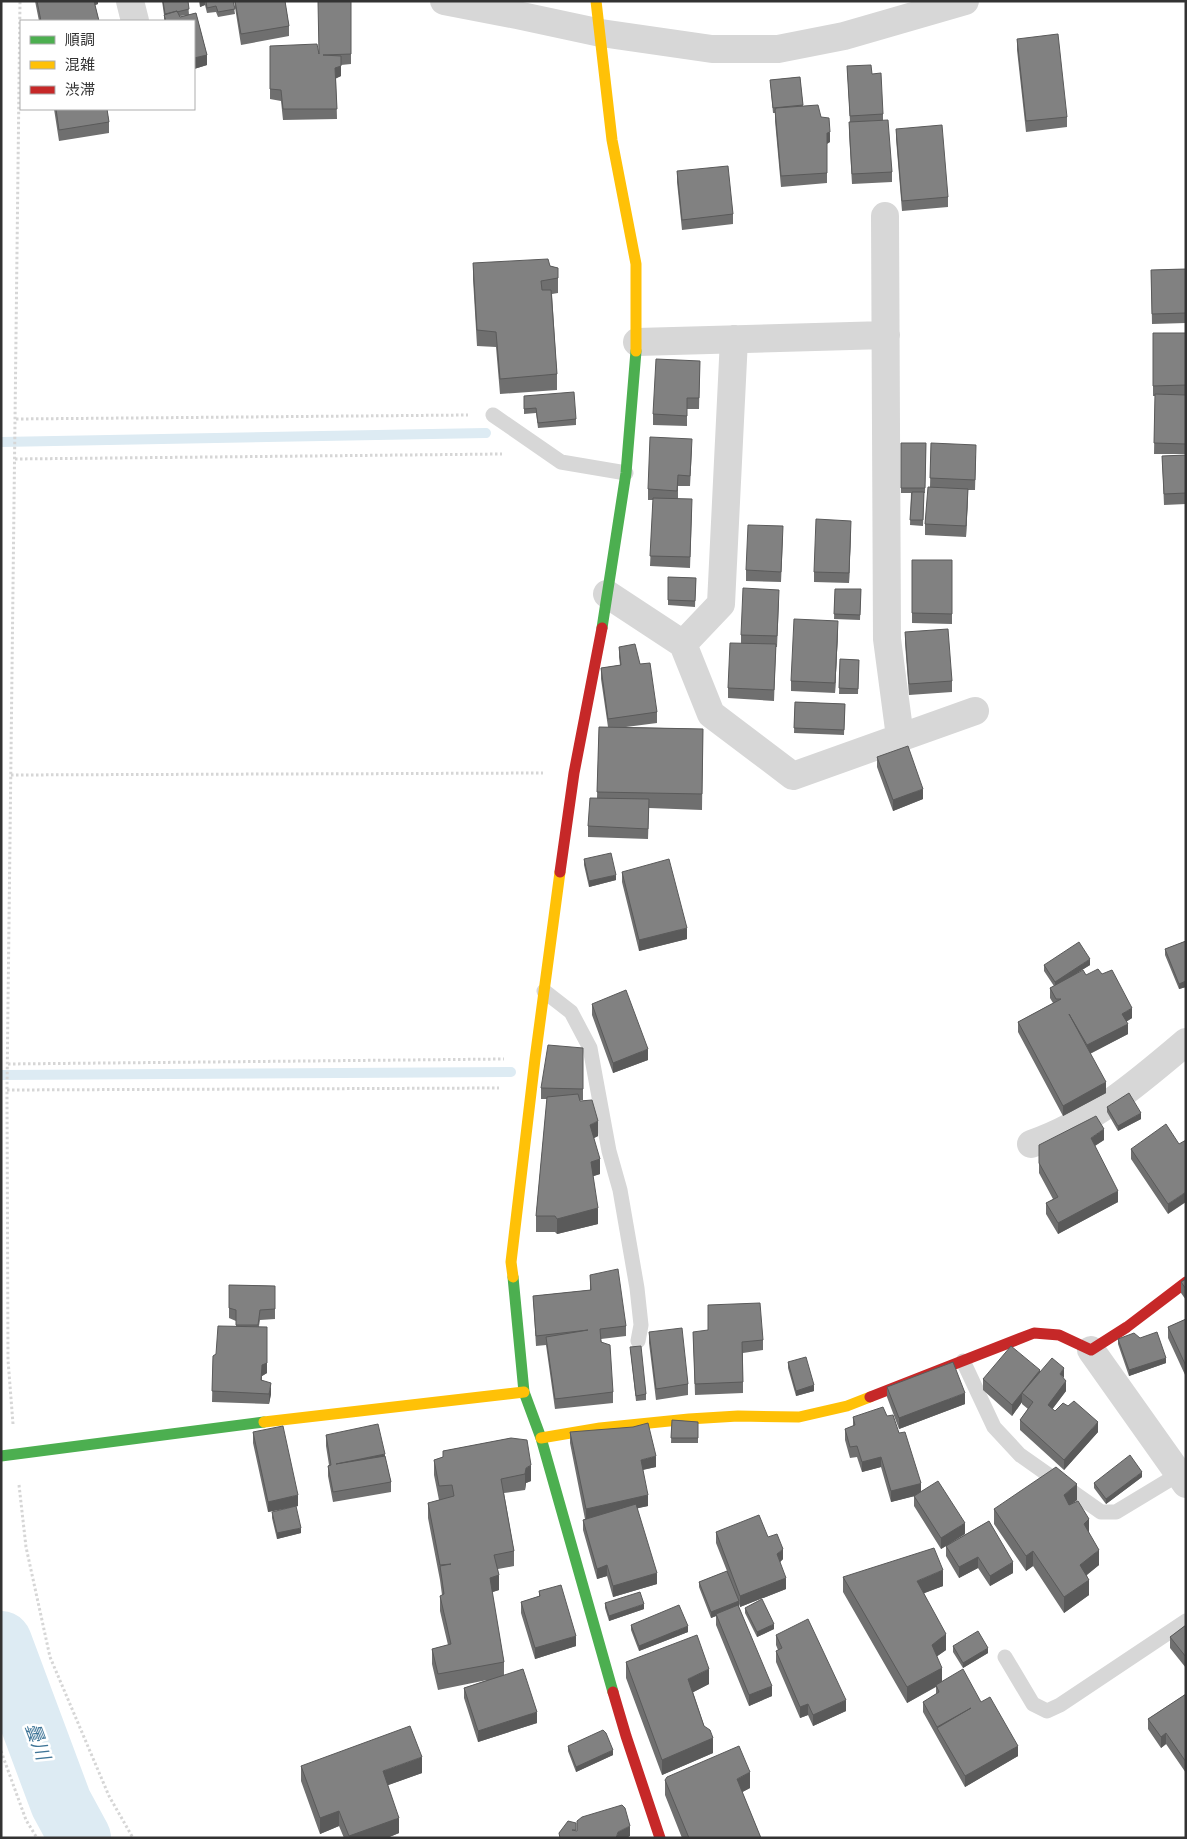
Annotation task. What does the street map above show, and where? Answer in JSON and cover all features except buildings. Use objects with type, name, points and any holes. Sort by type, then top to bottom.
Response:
[{"type":"street","points":[[130,1],[135,20]]},
{"type":"street","points":[[444,1],[517,14],[601,33],[712,49],[778,49],[844,36],[965,1]]},
{"type":"street","points":[[596,1],[612,140],[636,264],[637,342],[626,473],[607,594],[574,773],[535,1058],[511,1262],[524,1392],[541,1438],[626,1736],[660,1838]]},
{"type":"street","points":[[885,216],[886,639],[900,737]]},
{"type":"street","points":[[637,342],[886,335]]},
{"type":"street","points":[[683,644],[721,604],[734,339]]},
{"type":"street","points":[[607,594],[683,644],[711,714],[793,776],[975,711]]},
{"type":"street","points":[[1031,1144],[1041,1141],[1092,1115],[1141,1080],[1186,1042]]},
{"type":"street","points":[[1091,1350],[1127,1327],[1186,1282]]},
{"type":"street","points":[[541,1438],[600,1428],[689,1418],[738,1416],[799,1417],[847,1406],[1034,1333],[1059,1335],[1091,1350],[1182,1479]]},
{"type":"street","points":[[1,1456],[231,1426],[524,1392]]},
{"type":"lane","points":[[493,415],[561,462],[626,473]]},
{"type":"lane","points":[[544,992],[571,1012],[590,1048],[609,1151],[620,1190],[637,1288],[641,1325],[638,1341]]},
{"type":"lane","points":[[963,1361],[994,1427],[1020,1455],[1101,1512],[1116,1512],[1182,1479]]},
{"type":"lane","points":[[1005,1657],[1033,1704],[1047,1711],[1060,1705],[1186,1621]]},
{"type":"path","points":[[20,1],[7,1090],[8,1360],[26,1547],[50,1657],[109,1796],[133,1838]]},
{"type":"path","points":[[16,419],[493,415]]},
{"type":"path","points":[[15,459],[549,454]]},
{"type":"path","points":[[12,775],[574,773]]},
{"type":"path","points":[[8,1064],[535,1058]]},
{"type":"path","points":[[7,1090],[532,1088]]},
{"type":"path","points":[[1,1751],[26,1820],[37,1838]]},
{"type":"waterway","points":[[1,442],[486,433]]},
{"type":"waterway","points":[[1,1075],[511,1072]]},
{"type":"waterway","name":"曇川","points":[[1,1642],[61,1803],[80,1838]]},
{"type":"traffic: fast","points":[[602,628],[626,473],[636,351]]},
{"type":"traffic: fast","points":[[513,1277],[524,1392],[541,1438],[613,1692]]},
{"type":"traffic: fast","points":[[1,1456],[264,1422]]},
{"type":"traffic: slow","points":[[596,1],[612,140],[636,264],[636,351]]},
{"type":"traffic: slow","points":[[513,1277],[511,1262],[560,872]]},
{"type":"traffic: slow","points":[[264,1422],[524,1392]]},
{"type":"traffic: slow","points":[[541,1438],[600,1428],[689,1419],[738,1416],[799,1417],[847,1406],[870,1397]]},
{"type":"traffic: jam","points":[[560,872],[574,773],[602,628]]},
{"type":"traffic: jam","points":[[870,1397],[1034,1333],[1059,1335],[1091,1350],[1127,1327],[1186,1282]]},
{"type":"traffic: jam","points":[[613,1692],[660,1838]]}]
